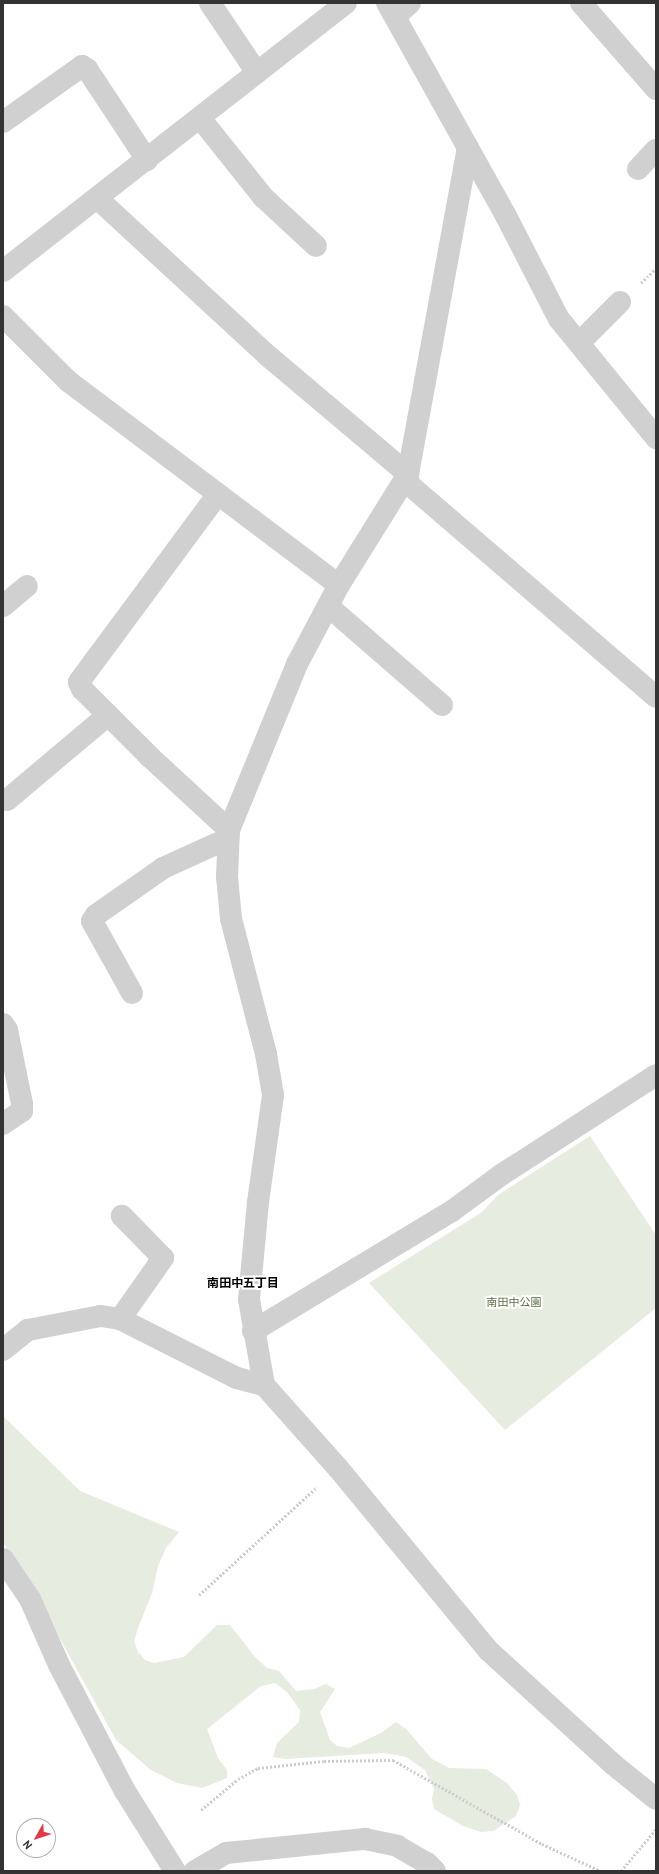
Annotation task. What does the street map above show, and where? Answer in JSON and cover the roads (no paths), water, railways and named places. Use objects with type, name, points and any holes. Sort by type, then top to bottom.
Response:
[{"type":"street","points":[[210,3],[257,73]]},
{"type":"street","points":[[3,271],[98,199],[346,3]]},
{"type":"street","points":[[581,3],[656,89]]},
{"type":"street","points":[[398,7],[468,147],[559,319],[656,438]]},
{"type":"street","points":[[3,122],[82,66],[87,69],[147,160]]},
{"type":"street","points":[[200,118],[263,196],[316,246]]},
{"type":"street","points":[[468,147],[406,478],[339,585],[297,664],[229,834],[227,877],[231,919],[266,1054],[273,1095],[258,1202],[249,1300],[253,1331],[264,1385],[338,1468],[489,1651],[614,1765],[656,1799]]},
{"type":"street","points":[[638,169],[656,150]]},
{"type":"street","points":[[98,199],[267,355],[656,697]]},
{"type":"street","points":[[579,343],[620,302]]},
{"type":"street","points":[[3,316],[68,381],[339,585]]},
{"type":"street","points":[[218,494],[79,682],[82,689],[229,834]]},
{"type":"street","points":[[3,606],[27,586]]},
{"type":"street","points":[[328,606],[442,705]]},
{"type":"street","points":[[7,800],[108,715]]},
{"type":"street","points":[[132,993],[92,921],[96,916],[163,868],[229,834]]},
{"type":"street","points":[[3,1024],[7,1030],[22,1104],[22,1111],[3,1124]]},
{"type":"street","points":[[253,1331],[452,1211],[500,1175],[656,1075]]},
{"type":"street","points":[[120,1319],[163,1258],[122,1216]]},
{"type":"street","points":[[3,1350],[28,1330],[101,1316],[120,1319],[238,1378],[264,1385]]},
{"type":"street","points":[[3,1559],[30,1599],[59,1665],[125,1791],[175,1871]]},
{"type":"street","points":[[205,1868],[226,1853],[365,1839],[397,1846],[427,1863],[435,1871]]},
{"type":"district","name":"南田中五丁目","points":[[243,1283]]},
{"type":"park label","name":"南田中公園","points":[[514,1302]]}]
